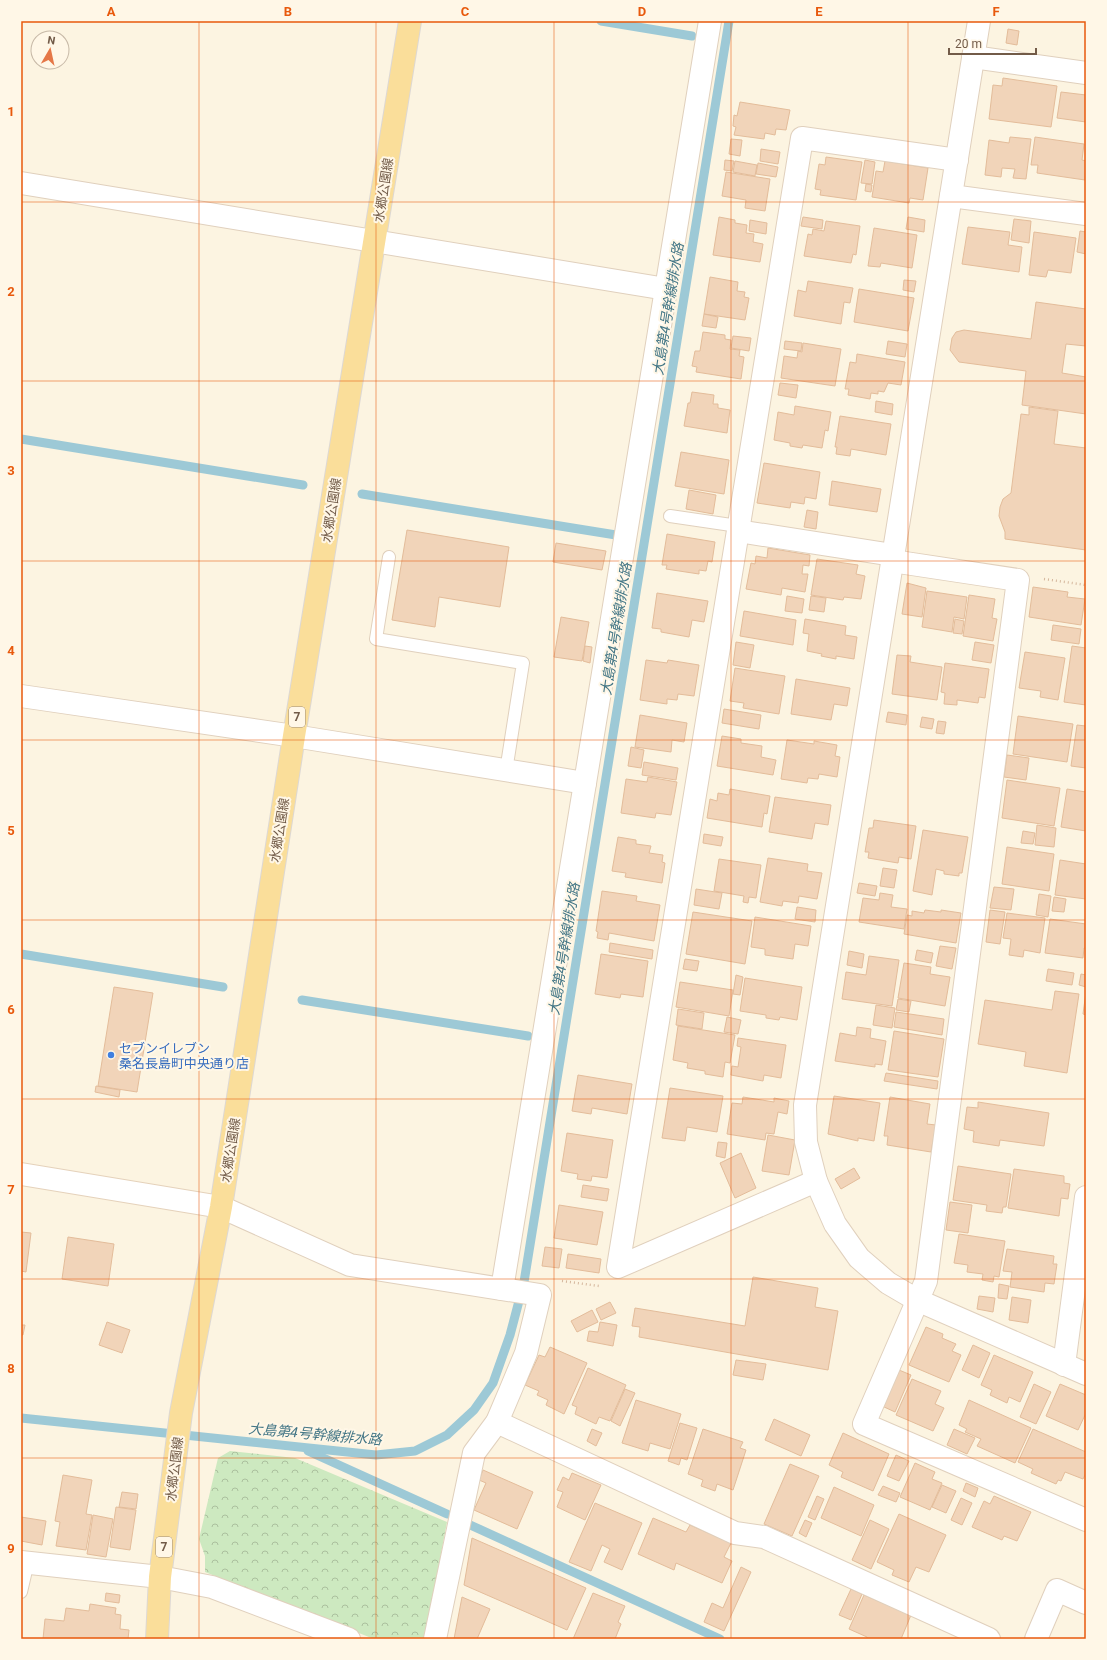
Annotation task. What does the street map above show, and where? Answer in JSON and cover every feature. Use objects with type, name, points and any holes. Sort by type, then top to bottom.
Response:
[{"type":"main road","name":"水郷公園線","points":[[157,1639],[160,1577],[181,1413],[221,1207],[294,736],[410,21]]},
{"type":"street","points":[[504,1289],[710,21]]},
{"type":"street","points":[[979,21],[805,1105],[806,1142],[816,1181],[835,1224],[859,1258],[888,1283],[917,1300],[1086,1374]]},
{"type":"street","points":[[973,57],[1086,73]]},
{"type":"street","points":[[618,1267],[802,138],[957,160]]},
{"type":"street","points":[[21,183],[666,288]]},
{"type":"street","points":[[951,196],[1086,214]]},
{"type":"street","points":[[738,529],[1018,580],[926,1280],[864,1424],[1086,1520]]},
{"type":"street","points":[[21,696],[294,736],[585,783]]},
{"type":"street","points":[[21,1174],[221,1207],[350,1265],[537,1294],[526,1353],[496,1422],[474,1453],[435,1639]]},
{"type":"street","points":[[618,1267],[816,1181]]},
{"type":"street","points":[[1064,1365],[1086,1197]]},
{"type":"street","points":[[496,1422],[735,1533],[764,1537],[989,1639]]},
{"type":"street","points":[[24,1562],[160,1577],[212,1587],[348,1639]]},
{"type":"street","points":[[1036,1639],[1057,1590],[1086,1603]]},
{"type":"lane","points":[[670,516],[738,529]]},
{"type":"lane","points":[[389,557],[376,640],[524,663],[506,771]]},
{"type":"lane","points":[[21,1592],[24,1562]]},
{"type":"path","points":[[1018,580],[1028,576],[1086,585]]},
{"type":"path","points":[[537,1294],[549,1280],[604,1286],[618,1267]]},
{"type":"green space","points":[[230,1451],[295,1458],[447,1522],[425,1639],[374,1639],[205,1572],[205,1556],[199,1539],[218,1458]]},
{"type":"building","points":[[1008,29],[1019,31],[1017,45],[1006,43]]},
{"type":"building","points":[[1003,78],[1057,86],[1051,127],[989,119],[993,85],[1002,86]]},
{"type":"building","points":[[1061,92],[1086,95],[1086,122],[1057,118]]},
{"type":"building","points":[[740,102],[790,110],[786,130],[776,129],[775,135],[765,133],[764,139],[734,135],[736,127],[733,126],[734,115],[737,116]]},
{"type":"building","points":[[1010,137],[1031,139],[1026,179],[1013,178],[1015,169],[1002,168],[1001,177],[985,175],[989,140],[1009,143]]},
{"type":"building","points":[[1035,137],[1084,144],[1082,160],[1086,161],[1085,180],[1037,173],[1038,165],[1031,165]]},
{"type":"building","points":[[731,139],[742,140],[740,156],[729,154]]},
{"type":"building","points":[[761,149],[780,152],[778,164],[760,161]]},
{"type":"building","points":[[826,157],[862,162],[856,200],[820,195],[821,190],[815,189],[819,164],[825,165]]},
{"type":"building","points":[[725,160],[734,161],[732,171],[724,170]]},
{"type":"building","points":[[865,160],[875,162],[872,184],[861,183]]},
{"type":"building","points":[[735,161],[757,165],[755,176],[733,172]]},
{"type":"building","points":[[885,161],[928,168],[923,200],[910,198],[909,203],[872,197],[876,171],[883,172]]},
{"type":"building","points":[[758,163],[778,167],[776,177],[756,174]]},
{"type":"building","points":[[726,172],[770,179],[765,211],[745,208],[746,200],[722,196]]},
{"type":"building","points":[[866,184],[872,185],[871,192],[865,191]]},
{"type":"building","points":[[719,217],[735,220],[735,223],[747,225],[746,233],[754,234],[753,242],[763,244],[760,262],[713,255]]},
{"type":"building","points":[[803,217],[823,220],[822,229],[801,226]]},
{"type":"building","points":[[908,217],[925,220],[924,232],[906,229]]},
{"type":"building","points":[[1014,219],[1031,221],[1029,243],[1011,240]]},
{"type":"building","points":[[750,220],[767,223],[766,234],[749,231]]},
{"type":"building","points":[[826,221],[860,226],[856,255],[853,254],[851,263],[804,256],[808,234],[812,235],[813,229],[824,231]]},
{"type":"building","points":[[968,227],[1010,232],[1008,245],[1022,247],[1019,272],[962,264]]},
{"type":"building","points":[[874,228],[917,235],[912,268],[881,263],[880,267],[868,266]]},
{"type":"building","points":[[1080,231],[1086,232],[1086,254],[1077,252]]},
{"type":"building","points":[[1034,232],[1076,238],[1071,273],[1048,270],[1046,277],[1029,275]]},
{"type":"building","points":[[710,277],[738,282],[737,291],[745,292],[744,297],[749,298],[745,320],[704,314]]},
{"type":"building","points":[[904,280],[916,281],[914,292],[903,290]]},
{"type":"building","points":[[808,281],[853,288],[850,303],[844,302],[841,324],[794,316],[798,290],[806,292]]},
{"type":"building","points":[[859,289],[914,298],[908,331],[854,322]]},
{"type":"building","points":[[1036,302],[1086,309],[1086,346],[1066,344],[1062,373],[1086,377],[1086,414],[1022,405],[1026,371],[959,362],[950,350],[952,338],[956,332],[964,330],[1031,339]]},
{"type":"building","points":[[704,314],[718,317],[716,328],[702,326]]},
{"type":"building","points":[[703,332],[725,335],[725,339],[731,340],[730,349],[740,350],[739,356],[744,357],[741,379],[696,372],[697,367],[692,366],[695,351],[700,351]]},
{"type":"building","points":[[733,336],[751,338],[749,351],[731,348]]},
{"type":"building","points":[[785,341],[802,343],[801,351],[784,349]]},
{"type":"building","points":[[888,341],[907,344],[905,357],[886,354]]},
{"type":"building","points":[[803,343],[841,349],[835,386],[781,378],[784,356],[797,358],[798,351],[802,352]]},
{"type":"building","points":[[857,354],[905,362],[901,385],[888,383],[884,392],[878,391],[878,394],[871,393],[870,399],[848,395],[849,389],[845,389],[850,362],[856,363]]},
{"type":"building","points":[[780,383],[798,385],[796,398],[778,395]]},
{"type":"building","points":[[692,392],[714,395],[713,404],[718,404],[718,408],[730,410],[727,433],[684,426],[688,403],[690,403]]},
{"type":"building","points":[[876,401],[893,404],[892,415],[875,412]]},
{"type":"building","points":[[795,406],[831,412],[828,431],[825,430],[822,448],[803,445],[802,448],[790,446],[790,443],[774,440],[778,412],[794,415]]},
{"type":"building","points":[[1029,407],[1058,411],[1054,444],[1086,448],[1086,550],[1005,539],[1005,532],[999,516],[1000,507],[1003,499],[1011,493],[1021,414],[1029,415]]},
{"type":"building","points":[[840,416],[891,424],[886,455],[851,449],[850,456],[836,454],[837,447],[835,447]]},
{"type":"building","points":[[681,452],[729,460],[724,494],[675,486]]},
{"type":"building","points":[[764,463],[820,472],[816,499],[805,497],[804,504],[791,502],[790,508],[757,503]]},
{"type":"building","points":[[832,481],[881,489],[877,512],[829,505]]},
{"type":"building","points":[[689,490],[716,495],[713,514],[686,509]]},
{"type":"building","points":[[807,510],[818,512],[816,529],[804,527]]},
{"type":"building","points":[[407,530],[509,547],[500,607],[439,597],[435,627],[392,620]]},
{"type":"building","points":[[667,534],[715,542],[712,562],[708,561],[706,571],[699,570],[699,574],[666,569],[667,565],[662,565]]},
{"type":"building","points":[[556,543],[606,551],[602,570],[553,562]]},
{"type":"building","points":[[768,548],[810,555],[809,566],[803,565],[802,574],[808,574],[805,592],[782,588],[781,595],[746,589],[751,563],[755,564],[756,556],[767,558]]},
{"type":"building","points":[[817,559],[858,565],[856,574],[865,576],[861,599],[844,597],[843,600],[811,595]]},
{"type":"building","points":[[907,583],[926,588],[922,617],[902,614]]},
{"type":"building","points":[[1033,587],[1068,592],[1067,597],[1085,599],[1081,625],[1029,617]]},
{"type":"building","points":[[927,591],[967,597],[964,619],[954,617],[952,632],[922,627]]},
{"type":"building","points":[[657,593],[708,601],[704,622],[692,620],[689,637],[661,632],[661,629],[652,628]]},
{"type":"building","points":[[969,595],[995,599],[992,618],[997,619],[993,641],[963,636]]},
{"type":"building","points":[[787,596],[804,599],[802,613],[785,611]]},
{"type":"building","points":[[811,596],[826,598],[824,612],[809,610]]},
{"type":"building","points":[[744,611],[796,620],[793,645],[740,636]]},
{"type":"building","points":[[561,617],[589,622],[582,661],[554,657]]},
{"type":"building","points":[[805,619],[846,626],[845,635],[857,637],[854,659],[836,656],[836,659],[807,651],[809,634],[803,633]]},
{"type":"building","points":[[955,619],[964,621],[962,634],[953,633]]},
{"type":"building","points":[[1053,625],[1081,629],[1079,644],[1051,640]]},
{"type":"building","points":[[736,642],[754,645],[750,668],[733,665]]},
{"type":"building","points":[[975,642],[994,645],[991,663],[972,660]]},
{"type":"building","points":[[585,646],[592,647],[590,663],[583,661]]},
{"type":"building","points":[[1072,646],[1086,648],[1086,705],[1064,702]]},
{"type":"building","points":[[1025,652],[1065,658],[1058,700],[1040,697],[1041,691],[1019,688]]},
{"type":"building","points":[[897,655],[911,656],[910,662],[942,667],[937,700],[892,694]]},
{"type":"building","points":[[646,660],[667,663],[668,660],[699,665],[694,696],[678,694],[677,700],[667,699],[667,704],[640,700]]},
{"type":"building","points":[[945,663],[989,669],[985,698],[979,697],[978,703],[957,700],[957,705],[944,704],[945,693],[941,692]]},
{"type":"building","points":[[735,668],[785,676],[779,714],[743,708],[744,703],[730,701]]},
{"type":"building","points":[[796,679],[850,688],[847,706],[834,704],[831,720],[791,714]]},
{"type":"building","points":[[724,709],[761,715],[759,729],[722,723]]},
{"type":"building","points":[[888,712],[907,715],[906,725],[886,722]]},
{"type":"building","points":[[640,715],[687,723],[684,742],[672,740],[671,752],[635,747]]},
{"type":"building","points":[[1018,716],[1073,724],[1067,762],[1013,754]]},
{"type":"building","points":[[922,717],[934,719],[932,729],[920,727]]},
{"type":"building","points":[[938,721],[946,722],[944,734],[936,733]]},
{"type":"building","points":[[1077,725],[1086,726],[1086,768],[1071,766]]},
{"type":"building","points":[[722,736],[741,739],[741,743],[762,746],[761,757],[776,760],[773,775],[717,766]]},
{"type":"building","points":[[787,740],[814,744],[814,741],[837,745],[835,756],[840,757],[837,777],[819,774],[818,779],[808,778],[807,783],[781,779]]},
{"type":"building","points":[[631,747],[644,750],[641,768],[628,766]]},
{"type":"building","points":[[1007,755],[1029,758],[1026,780],[1004,777]]},
{"type":"building","points":[[644,762],[678,768],[676,780],[642,775]]},
{"type":"building","points":[[648,777],[677,782],[671,815],[656,813],[655,818],[621,813],[626,779],[647,782]]},
{"type":"building","points":[[1007,780],[1060,788],[1054,826],[1002,818]]},
{"type":"building","points":[[730,789],[770,796],[767,814],[764,813],[762,827],[707,818],[710,799],[717,801],[718,793],[729,795]]},
{"type":"building","points":[[1067,789],[1086,792],[1086,831],[1061,827]]},
{"type":"building","points":[[775,797],[831,805],[828,825],[815,823],[812,839],[769,832]]},
{"type":"building","points":[[874,820],[916,826],[911,859],[899,857],[898,863],[868,858],[869,852],[865,852],[869,828],[873,828]]},
{"type":"building","points":[[1037,825],[1056,828],[1054,847],[1035,845]]},
{"type":"building","points":[[923,830],[968,837],[962,873],[959,873],[959,876],[944,874],[944,871],[936,869],[932,895],[913,891]]},
{"type":"building","points":[[1023,831],[1035,833],[1033,844],[1021,843]]},
{"type":"building","points":[[704,834],[723,837],[721,846],[703,843]]},
{"type":"building","points":[[618,837],[636,840],[636,844],[651,846],[649,853],[663,855],[662,862],[665,863],[662,883],[625,877],[626,873],[612,871]]},
{"type":"building","points":[[1007,847],[1054,854],[1049,891],[1002,884]]},
{"type":"building","points":[[768,858],[808,864],[807,871],[822,873],[817,899],[799,896],[798,903],[783,901],[782,906],[760,902]]},
{"type":"building","points":[[719,859],[761,865],[756,898],[749,897],[748,903],[743,902],[744,896],[714,891]]},
{"type":"building","points":[[1060,860],[1086,864],[1086,899],[1055,895]]},
{"type":"building","points":[[883,868],[897,870],[894,888],[880,886]]},
{"type":"building","points":[[859,883],[877,886],[875,896],[857,893]]},
{"type":"building","points":[[994,887],[1014,889],[1011,910],[990,908]]},
{"type":"building","points":[[696,889],[722,893],[719,909],[694,905]]},
{"type":"building","points":[[602,891],[637,896],[636,901],[660,905],[654,941],[609,933],[608,940],[597,938],[598,932],[596,931]]},
{"type":"building","points":[[880,893],[893,895],[891,907],[907,909],[904,929],[859,922],[863,898],[879,900]]},
{"type":"building","points":[[1039,894],[1051,896],[1048,917],[1036,915]]},
{"type":"building","points":[[1054,897],[1066,899],[1064,912],[1052,911]]},
{"type":"building","points":[[797,907],[816,910],[815,922],[795,919]]},
{"type":"building","points":[[925,910],[941,912],[941,910],[961,913],[956,943],[904,934],[907,915],[912,916],[912,911],[924,913]]},
{"type":"building","points":[[990,910],[1005,912],[1000,944],[986,942]]},
{"type":"building","points":[[693,912],[752,921],[745,964],[686,954]]},
{"type":"building","points":[[1007,913],[1045,918],[1040,953],[1024,950],[1023,957],[1009,955],[1011,939],[1003,938]]},
{"type":"building","points":[[755,917],[811,926],[808,946],[795,944],[793,959],[765,955],[765,949],[751,947]]},
{"type":"building","points":[[1050,919],[1086,924],[1086,948],[1084,948],[1083,958],[1045,953]]},
{"type":"building","points":[[610,943],[653,950],[652,959],[609,952]]},
{"type":"building","points":[[940,946],[956,948],[952,969],[936,966]]},
{"type":"building","points":[[917,950],[933,953],[931,963],[915,960]]},
{"type":"building","points":[[849,951],[864,954],[862,968],[847,965]]},
{"type":"building","points":[[601,954],[648,961],[643,997],[621,994],[620,998],[595,994]]},
{"type":"building","points":[[869,956],[899,960],[892,1006],[842,999],[846,972],[866,975]]},
{"type":"building","points":[[685,959],[699,961],[697,971],[683,969]]},
{"type":"building","points":[[904,963],[931,967],[930,974],[950,977],[945,1006],[898,998]]},
{"type":"building","points":[[1048,969],[1074,973],[1072,985],[1046,981]]},
{"type":"building","points":[[1081,974],[1086,975],[1086,987],[1079,985]]},
{"type":"building","points":[[736,975],[743,977],[740,995],[733,994]]},
{"type":"building","points":[[745,978],[802,987],[797,1020],[780,1017],[779,1020],[766,1018],[766,1015],[740,1011]]},
{"type":"building","points":[[680,982],[733,990],[729,1016],[676,1007]]},
{"type":"building","points":[[114,987],[153,993],[137,1092],[98,1086]]},
{"type":"building","points":[[1055,991],[1079,994],[1067,1073],[1024,1066],[1026,1052],[978,1044],[985,1000],[1052,1010]]},
{"type":"building","points":[[1086,992],[1086,1015],[1083,1014]]},
{"type":"building","points":[[898,999],[911,1001],[909,1012],[896,1010]]},
{"type":"building","points":[[876,1005],[895,1008],[892,1028],[873,1025]]},
{"type":"building","points":[[678,1009],[704,1013],[702,1029],[676,1025]]},
{"type":"building","points":[[896,1012],[944,1019],[942,1035],[894,1027]]},
{"type":"building","points":[[727,1017],[741,1020],[738,1034],[724,1032]]},
{"type":"building","points":[[678,1026],[735,1035],[730,1063],[725,1062],[723,1077],[705,1074],[705,1071],[687,1068],[688,1063],[673,1060]]},
{"type":"building","points":[[857,1027],[871,1029],[870,1038],[886,1041],[882,1065],[875,1064],[875,1067],[835,1061],[840,1033],[856,1036]]},
{"type":"building","points":[[894,1031],[944,1039],[938,1077],[888,1070]]},
{"type":"building","points":[[738,1038],[786,1045],[781,1078],[764,1075],[763,1081],[731,1075],[732,1066],[738,1067],[741,1047],[737,1046]]},
{"type":"building","points":[[886,1073],[938,1081],[937,1089],[884,1081]]},
{"type":"building","points":[[578,1075],[632,1084],[627,1114],[592,1108],[591,1114],[572,1111]]},
{"type":"building","points":[[96,1086],[120,1090],[119,1097],[95,1092]]},
{"type":"building","points":[[670,1088],[723,1096],[717,1132],[687,1127],[685,1141],[662,1138]]},
{"type":"building","points":[[834,1096],[880,1103],[874,1141],[858,1138],[858,1141],[828,1134]]},
{"type":"building","points":[[743,1097],[774,1102],[774,1098],[789,1101],[787,1114],[778,1112],[774,1134],[766,1133],[765,1140],[727,1134],[732,1103],[742,1104]]},
{"type":"building","points":[[890,1097],[930,1104],[927,1124],[936,1125],[931,1152],[887,1145],[888,1136],[884,1136]]},
{"type":"building","points":[[978,1102],[1049,1113],[1044,1146],[1000,1140],[999,1146],[973,1142],[974,1131],[964,1129],[967,1107],[978,1108]]},
{"type":"building","points":[[567,1133],[613,1140],[607,1178],[592,1176],[591,1181],[577,1179],[578,1174],[561,1171]]},
{"type":"building","points":[[768,1135],[795,1140],[789,1175],[762,1171]]},
{"type":"building","points":[[718,1142],[727,1143],[725,1158],[716,1156]]},
{"type":"building","points":[[741,1153],[756,1188],[735,1198],[720,1163]]},
{"type":"building","points":[[958,1166],[1011,1174],[1006,1207],[1003,1207],[1002,1213],[986,1211],[987,1205],[953,1200]]},
{"type":"building","points":[[854,1168],[860,1178],[841,1189],[835,1179]]},
{"type":"building","points":[[1014,1169],[1064,1176],[1064,1183],[1070,1184],[1068,1199],[1061,1198],[1059,1216],[1008,1208]]},
{"type":"building","points":[[583,1185],[609,1189],[607,1201],[581,1197]]},
{"type":"building","points":[[950,1202],[972,1205],[968,1233],[946,1230]]},
{"type":"building","points":[[559,1205],[603,1212],[597,1245],[554,1238]]},
{"type":"building","points":[[21,1232],[31,1233],[26,1272],[21,1271]]},
{"type":"building","points":[[959,1234],[1005,1241],[999,1277],[994,1276],[993,1282],[982,1280],[983,1274],[967,1272],[968,1265],[954,1263]]},
{"type":"building","points":[[68,1237],[114,1244],[108,1286],[62,1279]]},
{"type":"building","points":[[545,1247],[562,1249],[559,1268],[542,1266]]},
{"type":"building","points":[[1007,1249],[1054,1256],[1053,1264],[1057,1264],[1054,1284],[1045,1283],[1044,1292],[1010,1287],[1012,1272],[1003,1271]]},
{"type":"building","points":[[568,1254],[601,1259],[599,1273],[566,1268]]},
{"type":"building","points":[[753,1277],[818,1288],[815,1307],[838,1311],[828,1370],[639,1337],[640,1327],[632,1326],[635,1308],[745,1326]]},
{"type":"building","points":[[999,1284],[1009,1286],[1007,1299],[998,1298]]},
{"type":"building","points":[[979,1296],[995,1298],[993,1312],[977,1309]]},
{"type":"building","points":[[1012,1297],[1031,1300],[1028,1323],[1009,1320]]},
{"type":"building","points":[[610,1302],[616,1313],[601,1320],[596,1309]]},
{"type":"building","points":[[592,1310],[598,1322],[577,1332],[571,1321]]},
{"type":"building","points":[[107,1322],[130,1330],[122,1353],[99,1345]]},
{"type":"building","points":[[600,1322],[617,1325],[613,1346],[587,1341],[589,1331],[598,1332]]},
{"type":"building","points":[[21,1325],[25,1325],[23,1335],[21,1335]]},
{"type":"building","points":[[926,1327],[943,1334],[942,1338],[956,1344],[952,1351],[961,1355],[949,1382],[909,1365]]},
{"type":"building","points":[[973,1345],[990,1353],[979,1378],[962,1370]]},
{"type":"building","points":[[550,1347],[587,1363],[564,1414],[546,1405],[548,1400],[537,1395],[539,1391],[525,1385],[539,1355],[545,1357]]},
{"type":"building","points":[[994,1355],[1033,1372],[1020,1402],[1009,1397],[1007,1403],[990,1395],[992,1390],[981,1385]]},
{"type":"building","points":[[736,1360],[766,1364],[763,1380],[733,1375]]},
{"type":"building","points":[[588,1368],[626,1385],[610,1421],[599,1417],[596,1424],[575,1414],[577,1407],[572,1405]]},
{"type":"building","points":[[899,1370],[911,1375],[895,1412],[882,1406]]},
{"type":"building","points":[[912,1379],[941,1391],[935,1404],[944,1408],[933,1431],[896,1415]]},
{"type":"building","points":[[1034,1384],[1051,1392],[1036,1424],[1020,1417]]},
{"type":"building","points":[[1060,1384],[1086,1395],[1086,1413],[1078,1430],[1046,1416]]},
{"type":"building","points":[[625,1389],[635,1393],[620,1426],[611,1421]]},
{"type":"building","points":[[636,1400],[681,1414],[670,1449],[650,1443],[648,1451],[622,1443]]},
{"type":"building","points":[[969,1400],[1031,1428],[1015,1463],[977,1446],[981,1439],[965,1432],[967,1429],[959,1425]]},
{"type":"building","points":[[774,1419],[810,1435],[801,1456],[765,1440]]},
{"type":"building","points":[[680,1423],[697,1428],[687,1460],[681,1458],[679,1465],[668,1461]]},
{"type":"building","points":[[592,1429],[602,1433],[596,1446],[587,1441]]},
{"type":"building","points":[[703,1429],[743,1442],[740,1448],[746,1450],[733,1490],[717,1484],[715,1491],[701,1486],[703,1480],[688,1474]]},
{"type":"building","points":[[954,1429],[975,1438],[967,1454],[947,1445]]},
{"type":"building","points":[[1033,1429],[1086,1452],[1086,1473],[1083,1479],[1065,1472],[1061,1481],[1058,1480],[1056,1484],[1031,1473],[1033,1469],[1018,1462]]},
{"type":"building","points":[[843,1433],[889,1454],[873,1491],[841,1477],[843,1472],[829,1465]]},
{"type":"building","points":[[896,1455],[909,1461],[899,1481],[887,1476]]},
{"type":"building","points":[[915,1463],[935,1472],[932,1479],[942,1483],[930,1510],[900,1497]]},
{"type":"building","points":[[790,1464],[819,1476],[792,1536],[764,1524]]},
{"type":"building","points":[[483,1470],[533,1492],[517,1529],[474,1510],[486,1483],[479,1480]]},
{"type":"building","points":[[572,1473],[601,1485],[585,1520],[557,1507],[563,1492],[557,1490],[563,1477],[569,1480]]},
{"type":"building","points":[[63,1475],[92,1480],[86,1514],[92,1515],[86,1550],[56,1546],[60,1522],[55,1521]]},
{"type":"building","points":[[966,1483],[978,1488],[975,1497],[963,1491]]},
{"type":"building","points":[[942,1485],[956,1491],[946,1513],[932,1507]]},
{"type":"building","points":[[883,1486],[900,1493],[896,1502],[878,1495]]},
{"type":"building","points":[[834,1487],[874,1505],[861,1536],[821,1518]]},
{"type":"building","points":[[122,1492],[138,1494],[136,1509],[119,1507]]},
{"type":"building","points":[[817,1496],[824,1499],[815,1520],[808,1517]]},
{"type":"building","points":[[994,1496],[1031,1512],[1017,1541],[1004,1536],[1002,1540],[972,1527],[984,1501],[990,1504]]},
{"type":"building","points":[[961,1498],[972,1503],[962,1525],[951,1520]]},
{"type":"building","points":[[595,1503],[642,1523],[622,1570],[604,1562],[610,1549],[602,1545],[591,1571],[569,1562]]},
{"type":"building","points":[[116,1507],[136,1510],[130,1550],[110,1547]]},
{"type":"building","points":[[899,1514],[946,1535],[929,1572],[916,1567],[909,1582],[892,1575],[894,1570],[877,1562]]},
{"type":"building","points":[[93,1515],[113,1519],[106,1557],[87,1554]]},
{"type":"building","points":[[21,1517],[46,1521],[42,1545],[21,1541]]},
{"type":"building","points":[[653,1518],[686,1532],[690,1525],[731,1543],[724,1557],[732,1561],[722,1583],[676,1563],[674,1570],[638,1554]]},
{"type":"building","points":[[805,1520],[812,1523],[806,1537],[799,1533]]},
{"type":"building","points":[[870,1520],[889,1529],[871,1569],[852,1560]]},
{"type":"building","points":[[472,1538],[586,1588],[567,1630],[464,1585]]},
{"type":"building","points":[[741,1567],[751,1572],[724,1631],[704,1622],[712,1603],[723,1608]]},
{"type":"building","points":[[851,1589],[862,1594],[851,1620],[839,1615]]},
{"type":"building","points":[[106,1593],[120,1595],[119,1603],[105,1601]]},
{"type":"building","points":[[593,1593],[625,1606],[618,1622],[621,1624],[615,1639],[573,1639]]},
{"type":"building","points":[[864,1595],[911,1615],[901,1639],[867,1639],[867,1637],[849,1629]]},
{"type":"building","points":[[462,1597],[490,1609],[477,1639],[454,1639]]},
{"type":"building","points":[[90,1604],[116,1608],[115,1614],[121,1615],[120,1629],[129,1630],[128,1639],[43,1639],[45,1619],[64,1621],[66,1608],[89,1611]]},
{"type":"waterway","points":[[601,21],[692,36]]},
{"type":"waterway","name":"大島第4号幹線排水路","points":[[21,1418],[376,1455],[415,1451],[447,1435],[474,1410],[493,1383],[510,1335],[524,1282],[729,21]]},
{"type":"waterway","points":[[21,439],[303,485]]},
{"type":"waterway","points":[[362,494],[616,535]]},
{"type":"waterway","points":[[21,954],[223,987]]},
{"type":"waterway","points":[[302,1000],[528,1036]]},
{"type":"waterway","points":[[308,1451],[447,1514]]},
{"type":"waterway","points":[[468,1524],[720,1639]]},
{"type":"place","name":"セブンイレブン 桑名長島町中央通り店","points":[[111,1055]]}]
